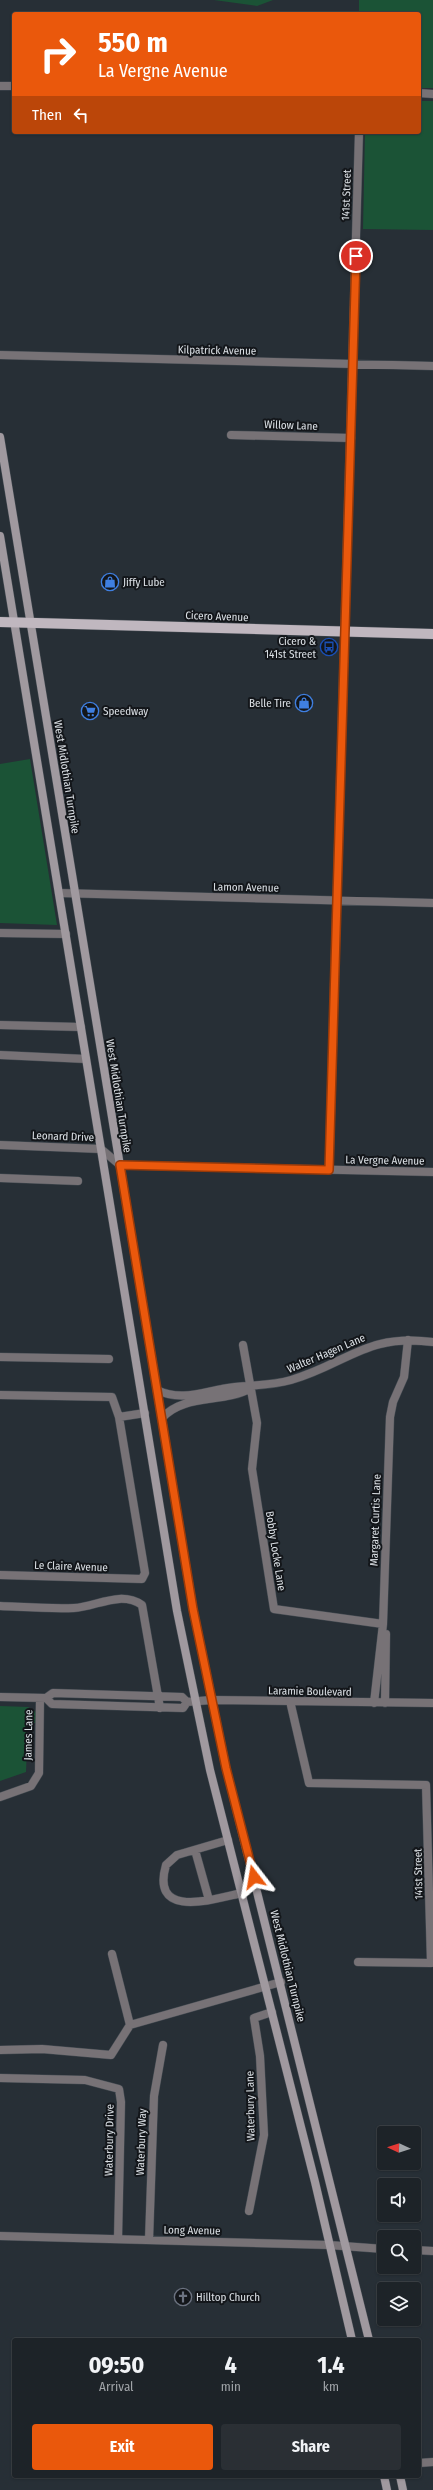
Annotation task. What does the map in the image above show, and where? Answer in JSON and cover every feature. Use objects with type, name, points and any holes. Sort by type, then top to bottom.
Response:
[{"type":"main road","name":"West Midlothian Turnpike","points":[[0,437],[193,1609],[211,1700],[228,1774],[369,2338]]},
{"type":"main road","points":[[0,536],[100,1149],[145,1413],[191,1702],[242,1893],[352,2338]]},
{"type":"main road","name":"Cicero Avenue","points":[[0,622],[433,634]]},
{"type":"main road","points":[[145,1413],[160,1404]]},
{"type":"main road","points":[[384,2478],[387,2490]]},
{"type":"main road","points":[[400,2478],[403,2490]]},
{"type":"street","points":[[0,86],[12,86]]},
{"type":"street","points":[[421,93],[433,94]]},
{"type":"street","name":"141st Street","points":[[329,1170],[359,134]]},
{"type":"street","name":"Kilpatrick Avenue","points":[[0,355],[433,366]]},
{"type":"street","name":"Willow Lane","points":[[231,434],[351,438]]},
{"type":"street","name":"Lamon Avenue","points":[[59,894],[75,893],[433,903]]},
{"type":"street","points":[[0,933],[66,934]]},
{"type":"street","points":[[0,1025],[81,1027]]},
{"type":"street","points":[[0,1055],[86,1059]]},
{"type":"street","name":"Leonard Drive","points":[[0,1145],[100,1149],[120,1165]]},
{"type":"street","name":"La Vergne Avenue","points":[[120,1165],[433,1172]]},
{"type":"street","points":[[0,1178],[78,1180]]},
{"type":"street","name":"Walter Hagen Lane","points":[[162,1418],[169,1410],[181,1404],[241,1394],[251,1388],[302,1377],[376,1343],[408,1340],[433,1342]]},
{"type":"street","name":"Margaret Curtis Lane","points":[[374,1703],[383,1624],[390,1417],[405,1372],[408,1340]]},
{"type":"street","points":[[243,1345],[251,1388]]},
{"type":"street","points":[[0,1357],[109,1358]]},
{"type":"street","name":"Walter Hagen Lane","points":[[157,1390],[177,1397],[240,1385],[251,1388]]},
{"type":"street","name":"Bobby Locke Lane","points":[[251,1388],[257,1430],[252,1469],[274,1609],[383,1624]]},
{"type":"street","points":[[0,1395],[112,1397],[119,1417],[145,1413]]},
{"type":"street","name":"Le Claire Avenue","points":[[0,1574],[142,1579],[145,1573],[119,1417]]},
{"type":"street","points":[[0,1606],[74,1608],[111,1599],[127,1599],[137,1601],[142,1605],[160,1708]]},
{"type":"street","points":[[383,1624],[386,1634],[385,1703]]},
{"type":"street","name":"Laramie Boulevard","points":[[0,1697],[43,1698],[53,1693],[182,1697],[191,1702]]},
{"type":"street","name":"Laramie Boulevard","points":[[43,1698],[52,1704],[160,1708],[183,1708],[191,1702],[211,1700],[433,1703]]},
{"type":"street","name":"James Lane","points":[[0,1797],[31,1786],[39,1772],[43,1698]]},
{"type":"street","name":"141st Street","points":[[290,1701],[309,1783],[426,1785],[431,1963],[358,1962]]},
{"type":"street","points":[[228,1840],[195,1850],[170,1860],[165,1869],[164,1882],[166,1889],[176,1901],[197,1903],[242,1893]]},
{"type":"street","points":[[195,1850],[208,1900]]},
{"type":"street","points":[[112,1954],[130,2024]]},
{"type":"street","points":[[0,2050],[42,2049],[111,2055],[130,2024],[281,1982]]},
{"type":"street","name":"Waterbury Lane","points":[[249,2211],[264,2135],[260,2056],[254,2018],[272,2012]]},
{"type":"street","name":"Waterbury Way","points":[[149,2240],[154,2096],[163,2045]]},
{"type":"street","name":"Waterbury Drive","points":[[0,2078],[85,2080],[119,2089],[121,2102],[118,2239]]},
{"type":"street","name":"Long Avenue","points":[[0,2236],[329,2245],[347,2248],[377,2249]]},
{"type":"street","points":[[421,2250],[433,2251]]},
{"type":"street","points":[[421,2463],[433,2462]]},
{"type":"green space","points":[[214,0],[273,0],[257,6]]},
{"type":"green space","points":[[359,0],[433,0],[433,88],[421,88],[421,12],[359,12]]},
{"type":"green space","points":[[421,101],[433,101],[433,230],[363,229],[365,134],[421,134]]},
{"type":"green space","points":[[30,759],[57,925],[0,923],[0,764]]},
{"type":"green space","points":[[0,1706],[28,1707],[36,1712],[36,1723],[28,1723],[26,1772],[0,1781]]},
{"type":"place","name":"Jiffy Lube","points":[[110,582]]},
{"type":"place","name":"Cicero & 141st Street","points":[[329,647]]},
{"type":"place","name":"Belle Tire","points":[[304,703]]},
{"type":"place","name":"Speedway","points":[[90,711]]},
{"type":"place","name":"Hilltop Church","points":[[183,2297]]},
{"type":"route","points":[[254,1877],[226,1768],[193,1609],[120,1165],[329,1170],[356,256]]}]
